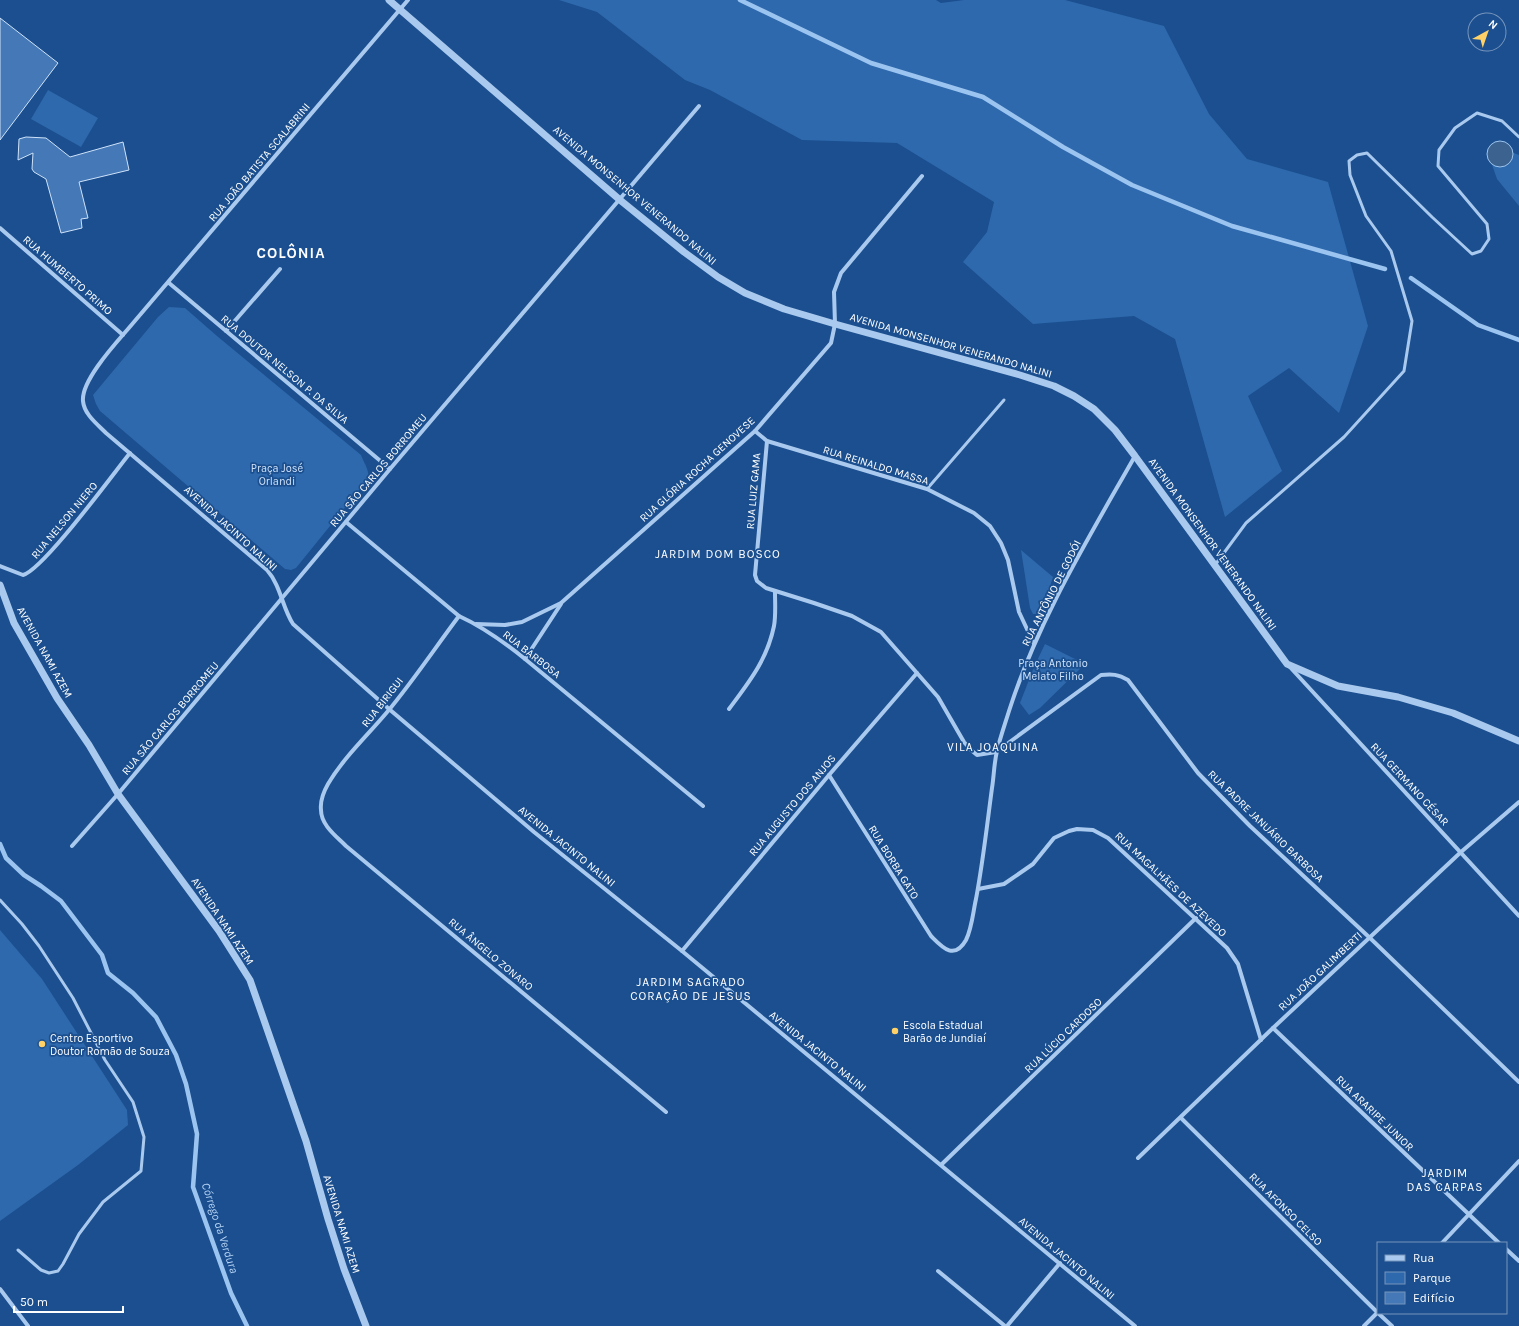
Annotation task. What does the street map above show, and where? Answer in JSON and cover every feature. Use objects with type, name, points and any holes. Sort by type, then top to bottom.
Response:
[{"type":"street","name":"AVENIDA MONSENHOR VENERANDO NALINI","points":[[389,0],[620,200],[684,252],[718,277],[745,293],[784,309],[1020,375],[1054,386],[1074,396],[1094,409],[1115,430],[1135,456],[1288,664],[1338,686],[1398,697],[1453,713],[1519,741]]},
{"type":"street","name":"RUA JOÃO BATISTA SCALABRINI","points":[[123,335],[169,283],[408,0]]},
{"type":"street","name":"RUA SÃO CARLOS BORROMEU","points":[[72,846],[118,794],[390,469],[699,106]]},
{"type":"street","name":"RUA GLÓRIA ROCHA GENOVESE","points":[[525,658],[561,603],[755,431],[831,343],[835,324],[834,292],[841,273],[922,176]]},
{"type":"street","name":"RUA HUMBERTO PRIMO","points":[[0,228],[123,335]]},
{"type":"street","points":[[226,330],[280,269]]},
{"type":"street","name":"RUA DOUTOR NELSON P. DA SILVA","points":[[169,283],[390,469]]},
{"type":"street","name":"AVENIDA JACINTO NALINI","points":[[123,335],[87,382],[83,391],[83,402],[87,412],[95,422],[130,453],[267,570],[276,582],[287,614],[293,624],[389,709],[534,832],[942,1164],[1135,1326]]},
{"type":"street","name":"RUA LUIZ GAMA","points":[[755,431],[767,441],[756,581],[775,592]]},
{"type":"street","name":"RUA REINALDO MASSA","points":[[767,441],[927,489],[974,513],[990,526],[1002,543],[1008,560],[1019,612],[1034,644]]},
{"type":"street","name":"RUA NELSON NIERO","points":[[0,566],[23,575],[31,572],[44,560],[76,522],[130,453]]},
{"type":"street","name":"RUA ANTÔNIO DE GODÓI","points":[[952,951],[959,948],[966,940],[970,930],[978,889],[996,752],[1016,689],[1034,644],[1074,564],[1135,456]]},
{"type":"street","name":"RUA BARBOSA","points":[[346,522],[459,616],[476,624],[497,637],[525,658],[703,806]]},
{"type":"street","name":"AVENIDA NAMI AZEM","points":[[0,585],[14,623],[57,698],[118,794],[219,930],[250,980],[306,1141],[344,1269],[366,1326]]},
{"type":"street","points":[[729,709],[753,676],[765,656],[774,624],[775,592],[852,616],[874,628],[888,639],[938,697],[970,750],[977,754],[996,752]]},
{"type":"street","name":"RUA GLÓRIA ROCHA GENOVESE","points":[[476,624],[505,625],[522,622],[561,603]]},
{"type":"street","name":"RUA BIRIGUI","points":[[322,800],[328,785],[338,770],[389,709],[459,616]]},
{"type":"street","name":"RUA GERMANO CÉSAR","points":[[1288,664],[1519,916]]},
{"type":"street","name":"RUA AUGUSTO DOS ANJOS","points":[[682,951],[829,775],[917,673]]},
{"type":"street","name":"RUA PADRE JANUÁRIO BARBOSA","points":[[996,752],[1101,675],[1120,675],[1128,680],[1198,773],[1250,826],[1370,938],[1519,1082]]},
{"type":"street","name":"RUA BORBA GATO","points":[[829,775],[931,936],[944,949],[952,951]]},
{"type":"street","name":"RUA ÂNGELO ZONARO","points":[[322,800],[321,810],[323,819],[328,828],[346,846],[666,1112]]},
{"type":"street","name":"RUA JOÃO GALIMBERTI","points":[[1138,1158],[1273,1028],[1461,852],[1519,802]]},
{"type":"street","name":"RUA MAGALHÃES DE AZEVEDO","points":[[978,889],[1004,884],[1033,864],[1054,838],[1068,831],[1077,829],[1093,830],[1108,838],[1227,948],[1238,964],[1261,1040]]},
{"type":"street","name":"RUA LÚCIO CARDOSO","points":[[942,1164],[1196,918]]},
{"type":"street","name":"RUA ARARIPE JUNIOR","points":[[1273,1028],[1498,1242]]},
{"type":"street","name":"RUA AFONSO CELSO","points":[[1181,1118],[1377,1311]]},
{"type":"street","points":[[1443,1242],[1519,1161]]},
{"type":"street","points":[[1507,1250],[1519,1261]]},
{"type":"street","points":[[938,1271],[1006,1326],[1060,1263]]},
{"type":"street","points":[[0,1289],[28,1326]]},
{"type":"street","points":[[1364,1326],[1377,1313]]},
{"type":"street","name":"RUA AFONSO CELSO","points":[[1380,1314],[1392,1326]]},
{"type":"lane","points":[[1215,565],[1246,523],[1344,437],[1404,371],[1412,322],[1391,252],[1366,216],[1350,175],[1349,160],[1358,155],[1367,153],[1472,254],[1481,251],[1489,239],[1487,224],[1438,166],[1439,150],[1455,128],[1477,113],[1502,121],[1519,136]]},
{"type":"lane","points":[[927,489],[1004,400]]},
{"type":"lane","points":[[0,900],[22,924],[39,946],[72,998],[105,1060],[133,1102],[144,1137],[141,1171],[103,1202],[79,1234],[63,1264],[58,1270],[49,1273],[41,1270],[18,1250]]},
{"type":"green space","points":[[559,0],[936,0],[941,3],[964,0],[1065,0],[1164,26],[1209,114],[1247,159],[1328,182],[1368,326],[1339,413],[1289,368],[1248,396],[1282,471],[1225,517],[1175,339],[1134,316],[1033,324],[963,262],[987,232],[994,202],[897,143],[802,140],[710,90],[685,80],[597,12]]},
{"type":"green space","points":[[48,90],[98,118],[81,147],[31,119]]},
{"type":"green space","points":[[1501,148],[1519,155],[1519,206],[1497,179],[1490,159]]},
{"type":"green space","name":"Praça José Orlandi","points":[[169,307],[185,308],[361,455],[367,470],[368,479],[296,568],[291,570],[285,569],[100,411],[96,404],[93,395],[158,317]]},
{"type":"green space","points":[[1021,550],[1053,577],[1043,608],[1036,614],[1033,614],[1030,608]]},
{"type":"green space","name":"Praça Antonio Melato Filho","points":[[1045,644],[1085,664],[1040,708],[1029,715],[1020,703]]},
{"type":"green space","name":"Centro Esportivo Doutor Romão de Souza","points":[[0,930],[42,979],[127,1110],[128,1125],[78,1165],[0,1221]]},
{"type":"shaded area","points":[[1500,141],[1509,145],[1513,154],[1509,163],[1500,167],[1491,163],[1487,154],[1491,145]]},
{"type":"building","points":[[0,18],[58,63],[0,140]]},
{"type":"building","points":[[26,137],[46,138],[70,157],[123,142],[129,170],[79,182],[88,218],[81,219],[82,228],[61,233],[46,179],[34,172],[32,169],[33,153],[18,160],[19,139]]},
{"type":"waterway","points":[[740,0],[871,63],[983,97],[1063,147],[1132,185],[1232,226],[1385,269]]},
{"type":"waterway","points":[[1411,278],[1478,325],[1519,340]]},
{"type":"waterway","name":"Córrego da Verdura","points":[[0,844],[6,858],[24,875],[61,901],[102,955],[108,973],[133,993],[156,1017],[176,1055],[186,1084],[197,1134],[193,1187],[231,1293],[247,1326]]},
{"type":"place","name":"Escola Estadual Barão de Jundiaí","points":[[895,1031]]},
{"type":"place","name":"Centro Esportivo Doutor Romão de Souza","points":[[42,1044]]},
{"type":"district","name":"COLÔNIA","points":[[291,253]]},
{"type":"district","name":"JARDIM DOM BOSCO","points":[[718,554]]},
{"type":"district","name":"VILA JOAQUINA","points":[[993,747]]},
{"type":"district","name":"JARDIM SAGRADO CORAÇÃO DE JESUS","points":[[691,989]]},
{"type":"district","name":"JARDIM DAS CARPAS","points":[[1445,1180]]}]
